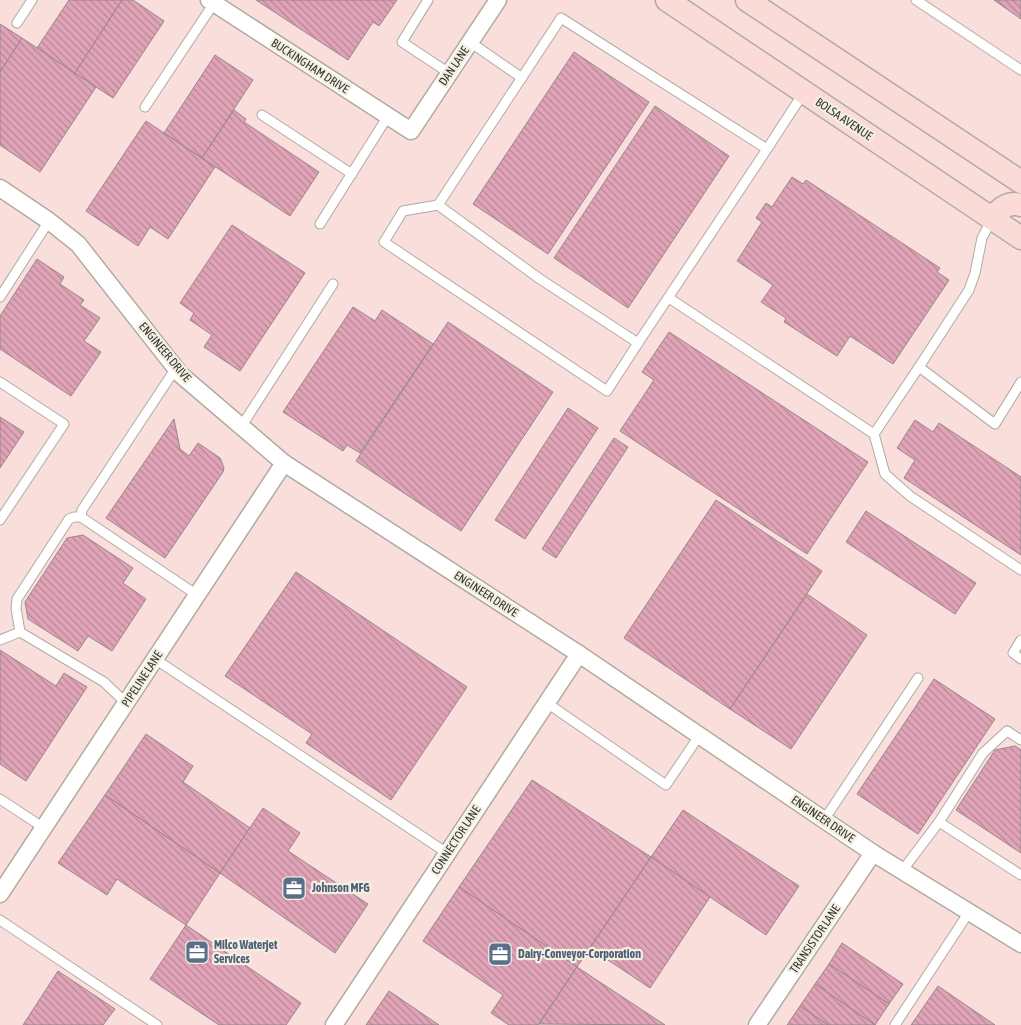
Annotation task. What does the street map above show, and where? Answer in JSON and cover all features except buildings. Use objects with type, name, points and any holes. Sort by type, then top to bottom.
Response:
[{"type":"main road","name":"BOLSA AVENUE","points":[[667,0],[1021,238]]},
{"type":"main road","points":[[747,0],[1021,182]]},
{"type":"main road","points":[[992,218],[1003,206],[1015,203],[1021,205]]},
{"type":"street","name":"DAN LANE","points":[[411,131],[498,0]]},
{"type":"street","name":"BUCKINGHAM DRIVE","points":[[212,2],[411,131]]},
{"type":"street","name":"ENGINEER DRIVE","points":[[0,188],[50,221],[78,244],[181,375],[284,463],[579,654],[873,853],[1021,944]]},
{"type":"street","name":"PIPELINE LANE","points":[[0,894],[284,463]]},
{"type":"street","name":"CONNECTOR LANE","points":[[334,1025],[579,654]]},
{"type":"street","name":"TRANSISTOR LANE","points":[[757,1025],[873,853]]},
{"type":"lane","points":[[17,23],[32,0]]},
{"type":"lane","points":[[428,0],[402,42],[449,73]]},
{"type":"lane","points":[[916,0],[1021,70]]},
{"type":"lane","points":[[145,107],[212,2]]},
{"type":"lane","points":[[438,205],[561,18],[766,149]]},
{"type":"lane","points":[[470,42],[522,78]]},
{"type":"lane","points":[[638,343],[540,279],[438,205],[403,211],[384,242],[607,391],[804,92]]},
{"type":"lane","points":[[262,115],[352,174]]},
{"type":"lane","points":[[320,224],[388,116]]},
{"type":"lane","points":[[874,434],[969,290],[975,273],[982,238],[992,218]]},
{"type":"lane","points":[[0,297],[50,221]]},
{"type":"lane","points":[[241,427],[333,284]]},
{"type":"lane","points":[[669,298],[874,434],[885,474],[910,496],[1021,570]]},
{"type":"lane","points":[[919,367],[995,424],[1021,382]]},
{"type":"lane","points":[[81,517],[82,510],[176,368]]},
{"type":"lane","points":[[0,382],[64,424],[0,520]]},
{"type":"lane","points":[[126,703],[104,682],[20,632],[16,608],[17,599],[68,519],[81,517],[197,595]]},
{"type":"lane","points":[[0,640],[20,632]]},
{"type":"lane","points":[[1021,640],[1013,654],[1021,659]]},
{"type":"lane","points":[[155,659],[447,853]]},
{"type":"lane","points":[[824,820],[918,678]]},
{"type":"lane","points":[[547,703],[666,784],[699,736]]},
{"type":"lane","points":[[902,871],[938,822],[983,753],[1007,731],[1021,740]]},
{"type":"lane","points":[[0,799],[44,828]]},
{"type":"lane","points":[[938,822],[1021,875]]},
{"type":"lane","points":[[895,1025],[969,912]]},
{"type":"lane","points":[[0,920],[157,1025]]},
{"type":"shaded area","points":[[0,0],[1021,0],[1021,1025],[0,1025]]},
{"type":"place","name":"Johnson MFG","points":[[294,888]]},
{"type":"place","name":"Milco Waterjet Services","points":[[197,952]]},
{"type":"place","name":"Dairy-Conveyor-Corporation","points":[[500,954]]}]
